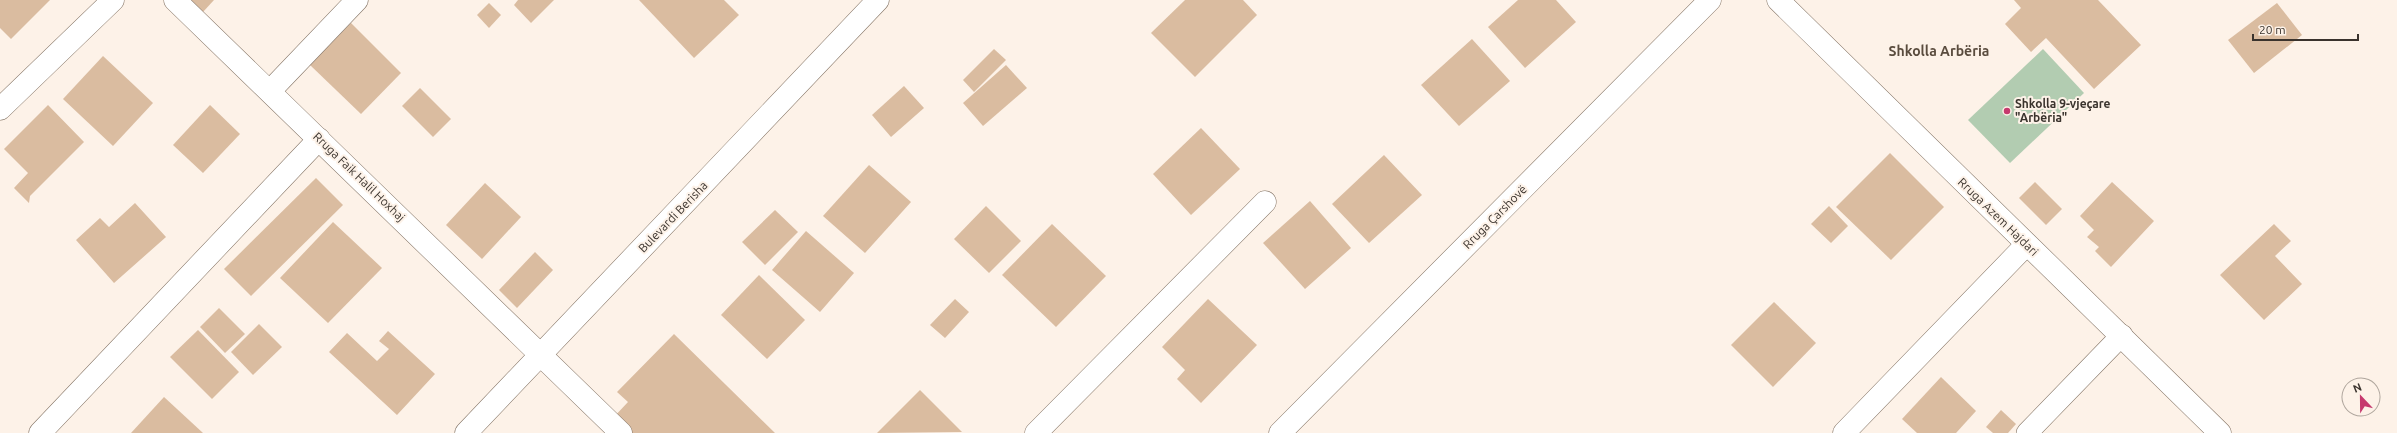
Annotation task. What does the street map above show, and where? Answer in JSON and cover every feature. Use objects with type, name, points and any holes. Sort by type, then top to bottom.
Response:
[{"type":"street","points":[[0,109],[113,0]]},
{"type":"street","name":"Rruga Faik Halil Hoxhaj","points":[[176,0],[621,433]]},
{"type":"street","points":[[270,91],[357,0]]},
{"type":"street","name":"Bulevardi Berisha","points":[[466,433],[878,0]]},
{"type":"street","name":"Rruga Çarshovë","points":[[1280,433],[1710,0]]},
{"type":"street","name":"Rruga Azem Hajdari","points":[[1778,0],[2026,245],[2122,335],[2220,433]]},
{"type":"street","points":[[40,433],[319,138]]},
{"type":"street","points":[[1036,433],[1264,202]]},
{"type":"street","points":[[1844,433],[2026,245]]},
{"type":"lane","points":[[2027,433],[2122,335]]},
{"type":"green space","points":[[2043,49],[2084,93],[2010,163],[1968,120]]},
{"type":"building","points":[[0,0],[50,0],[11,39],[0,28]]},
{"type":"building","points":[[191,0],[214,0],[203,12]]},
{"type":"building","points":[[518,0],[554,0],[531,23],[514,5]]},
{"type":"building","points":[[639,0],[724,0],[739,15],[694,58]]},
{"type":"building","points":[[1185,0],[1243,0],[1257,15],[1195,77],[1151,33]]},
{"type":"building","points":[[1518,0],[1556,0],[1576,22],[1525,68],[1488,27]]},
{"type":"building","points":[[2014,0],[2098,0],[2141,45],[2094,89],[2046,38],[2031,52],[2005,24],[2021,8]]},
{"type":"building","points":[[489,3],[501,15],[489,28],[477,15]]},
{"type":"building","points":[[2277,3],[2302,35],[2254,73],[2228,40]]},
{"type":"building","points":[[351,23],[401,73],[361,114],[310,65]]},
{"type":"building","points":[[1472,39],[1510,81],[1459,126],[1421,85]]},
{"type":"building","points":[[994,49],[1006,60],[974,92],[963,80]]},
{"type":"building","points":[[103,56],[153,103],[113,146],[63,99]]},
{"type":"building","points":[[1006,65],[1027,88],[983,126],[963,103]]},
{"type":"building","points":[[904,86],[924,108],[891,137],[872,115]]},
{"type":"building","points":[[420,88],[451,119],[433,137],[402,106]]},
{"type":"building","points":[[48,105],[84,142],[30,196],[29,203],[14,188],[28,173],[4,149]]},
{"type":"building","points":[[210,105],[240,134],[203,173],[173,145]]},
{"type":"building","points":[[1201,128],[1240,169],[1191,215],[1153,174]]},
{"type":"building","points":[[1890,153],[1944,207],[1891,260],[1836,207]]},
{"type":"building","points":[[1384,155],[1422,195],[1369,243],[1332,204]]},
{"type":"building","points":[[869,165],[911,202],[865,253],[823,216]]},
{"type":"building","points":[[316,178],[343,205],[251,296],[224,269]]},
{"type":"building","points":[[2035,182],[2062,209],[2046,225],[2019,198]]},
{"type":"building","points":[[2112,182],[2154,221],[2111,267],[2095,251],[2099,247],[2087,237],[2094,230],[2080,216]]},
{"type":"building","points":[[485,183],[521,217],[482,259],[446,225]]},
{"type":"building","points":[[1310,201],[1351,248],[1305,289],[1263,243]]},
{"type":"building","points":[[135,203],[166,237],[114,283],[76,240],[100,218],[109,227]]},
{"type":"building","points":[[986,206],[1021,241],[989,273],[954,239]]},
{"type":"building","points":[[1829,206],[1848,226],[1831,243],[1811,224]]},
{"type":"building","points":[[775,210],[798,232],[765,265],[742,242]]},
{"type":"building","points":[[333,222],[382,268],[328,323],[280,278]]},
{"type":"building","points":[[1052,224],[1106,276],[1056,327],[1002,275]]},
{"type":"building","points":[[2274,224],[2291,241],[2275,256],[2302,284],[2264,320],[2220,275]]},
{"type":"building","points":[[806,231],[854,273],[820,312],[772,270]]},
{"type":"building","points":[[535,252],[553,270],[517,308],[499,290]]},
{"type":"building","points":[[759,275],[805,320],[767,359],[721,315]]},
{"type":"building","points":[[955,299],[969,312],[945,338],[930,325]]},
{"type":"building","points":[[1208,299],[1257,345],[1201,403],[1177,379],[1185,370],[1162,347]]},
{"type":"building","points":[[1774,302],[1816,343],[1773,387],[1731,345]]},
{"type":"building","points":[[219,308],[245,334],[225,353],[200,327]]},
{"type":"building","points":[[259,324],[282,347],[253,375],[231,352]]},
{"type":"building","points":[[198,330],[239,372],[212,399],[170,357]]},
{"type":"building","points":[[388,331],[435,374],[397,415],[329,352],[347,333],[377,361],[389,349],[379,341]]},
{"type":"building","points":[[674,334],[775,433],[626,433],[612,419],[628,402],[617,392]]},
{"type":"building","points":[[1941,377],[1976,411],[1956,433],[1917,433],[1902,419]]},
{"type":"building","points":[[920,390],[962,432],[877,433]]},
{"type":"building","points":[[164,397],[203,433],[131,433]]},
{"type":"building","points":[[2001,410],[2016,424],[2008,433],[1993,433],[1986,427]]},
{"type":"place","name":"Shkolla 9-vjeçare \"Arbëria\"","points":[[2007,111]]},
{"type":"district","name":"Shkolla Arbëria","points":[[1939,51]]}]
